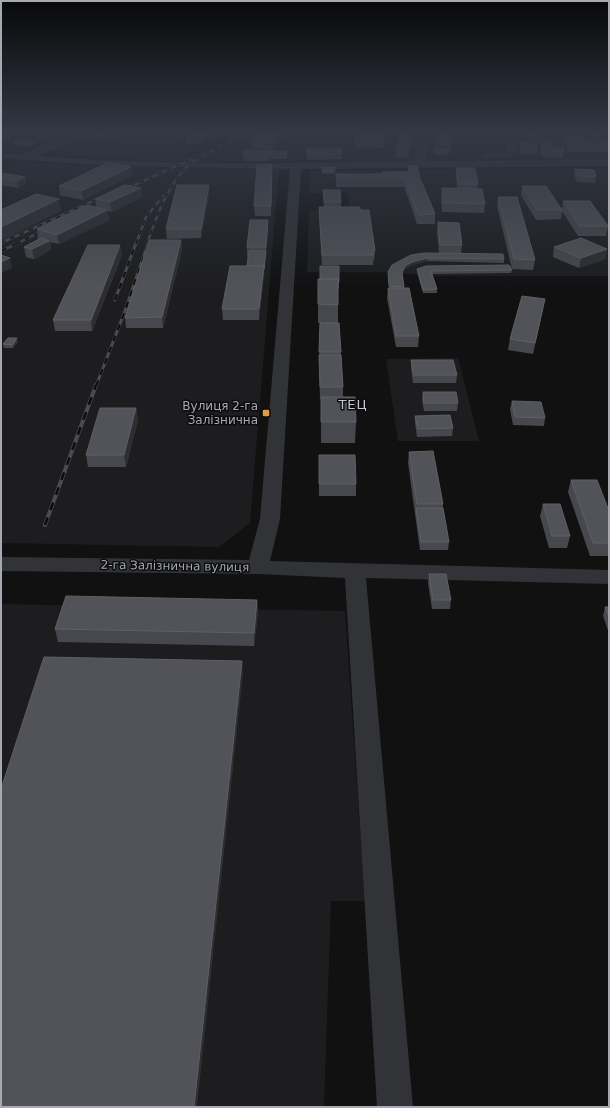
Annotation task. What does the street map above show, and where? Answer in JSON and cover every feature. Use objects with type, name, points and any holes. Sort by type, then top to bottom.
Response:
[{"type":"street","name":"2-га Залізнична вулиця","points":[[1,564],[258,567],[270,519],[295,185]]},
{"type":"street","points":[[258,567],[356,571],[609,577]]},
{"type":"street","points":[[356,571],[395,1107]]},
{"type":"shaded area","points":[[1,185],[278,185],[250,523],[219,547],[1,543]]},
{"type":"shaded area","points":[[309,185],[609,185],[609,276],[437,276],[382,272],[307,272],[309,211],[350,211],[347,193],[309,193]]},
{"type":"shaded area","points":[[458,358],[479,441],[398,441],[386,359]]},
{"type":"shaded area","points":[[1,604],[345,611],[365,901],[331,901],[324,1107],[1,1107]]},
{"type":"building","points":[[62,185],[94,185],[81,191],[59,186]]},
{"type":"building","points":[[125,185],[141,188],[110,202],[95,199]]},
{"type":"building","points":[[177,185],[209,185],[201,229],[166,229]]},
{"type":"building","points":[[256,185],[272,185],[271,206],[254,206]]},
{"type":"building","points":[[407,185],[423,185],[435,214],[418,215]]},
{"type":"building","points":[[522,186],[546,186],[562,210],[537,210]]},
{"type":"building","points":[[442,188],[482,189],[485,204],[443,203]]},
{"type":"building","points":[[323,190],[340,190],[341,202],[324,202]]},
{"type":"building","points":[[36,194],[59,199],[1,227],[1,210]]},
{"type":"building","points":[[498,197],[517,197],[535,260],[514,259]]},
{"type":"building","points":[[563,201],[590,201],[608,226],[580,226]]},
{"type":"building","points":[[87,205],[107,210],[57,235],[37,229]]},
{"type":"building","points":[[319,207],[360,207],[360,210],[369,210],[375,251],[373,251],[373,255],[322,255]]},
{"type":"building","points":[[250,220],[268,220],[266,247],[247,247]]},
{"type":"building","points":[[438,222],[459,223],[462,245],[440,245]]},
{"type":"building","points":[[41,238],[49,241],[32,249],[24,247]]},
{"type":"building","points":[[581,238],[607,249],[581,258],[554,247]]},
{"type":"building","points":[[149,240],[181,240],[162,317],[125,318]]},
{"type":"building","points":[[88,245],[120,245],[91,320],[53,320]]},
{"type":"building","points":[[249,251],[266,251],[264,269],[264,266],[247,266]]},
{"type":"building","points":[[424,253],[503,254],[504,259],[427,258],[412,262],[405,266],[402,272],[404,287],[389,286],[388,272],[392,265],[411,255]]},
{"type":"building","points":[[1,255],[10,258],[1,262]]},
{"type":"building","points":[[509,265],[512,270],[431,271],[437,289],[423,290],[417,269],[426,266]]},
{"type":"building","points":[[230,266],[264,266],[259,309],[222,309]]},
{"type":"building","points":[[320,266],[339,266],[339,282],[338,279],[320,279]]},
{"type":"building","points":[[318,279],[338,279],[338,305],[318,304]]},
{"type":"building","points":[[388,288],[409,288],[419,336],[396,336]]},
{"type":"building","points":[[522,296],[545,299],[535,343],[510,339]]},
{"type":"building","points":[[320,323],[339,323],[341,352],[319,352]]},
{"type":"building","points":[[8,338],[17,338],[13,345],[3,344]]},
{"type":"building","points":[[319,355],[341,355],[343,387],[320,387]]},
{"type":"building","points":[[411,360],[453,360],[457,375],[414,375]]},
{"type":"building","points":[[423,392],[456,392],[458,403],[424,403]]},
{"type":"building","points":[[321,397],[355,397],[356,422],[321,422]]},
{"type":"building","points":[[512,401],[541,402],[545,418],[515,417]]},
{"type":"building","points":[[100,408],[136,408],[124,455],[86,455]]},
{"type":"building","points":[[450,415],[453,428],[418,429],[415,416]]},
{"type":"building","points":[[433,451],[443,504],[417,504],[409,452]]},
{"type":"building","points":[[319,455],[355,455],[356,484],[319,484]]},
{"type":"building","points":[[571,480],[597,480],[609,511],[609,543],[593,543]]},
{"type":"building","points":[[543,504],[560,504],[570,536],[552,536]]},
{"type":"building","points":[[416,508],[443,508],[449,542],[421,542]]},
{"type":"building","points":[[429,574],[446,574],[451,600],[433,600]]},
{"type":"building","points":[[66,596],[257,600],[254,633],[55,629]]},
{"type":"building","points":[[605,607],[609,607],[609,617]]},
{"type":"building","points":[[44,657],[242,661],[194,1107],[1,1107],[1,789]]},
{"type":"railway","points":[[121,191],[135,185]]},
{"type":"railway","points":[[147,244],[154,223],[173,185]]},
{"type":"railway","points":[[1,243],[104,196]]},
{"type":"railway","points":[[136,244],[146,217],[163,196]]},
{"type":"railway","points":[[18,243],[48,228]]},
{"type":"railway","points":[[1,251],[18,243]]},
{"type":"railway","points":[[115,300],[136,243]]},
{"type":"railway","points":[[96,386],[125,311],[148,243]]},
{"type":"railway","points":[[45,525],[96,385]]},
{"type":"place","name":"Вулиця 2-га Залізнична","points":[[266,413]]},
{"type":"district","name":"ТЕЦ","points":[[353,404]]}]
